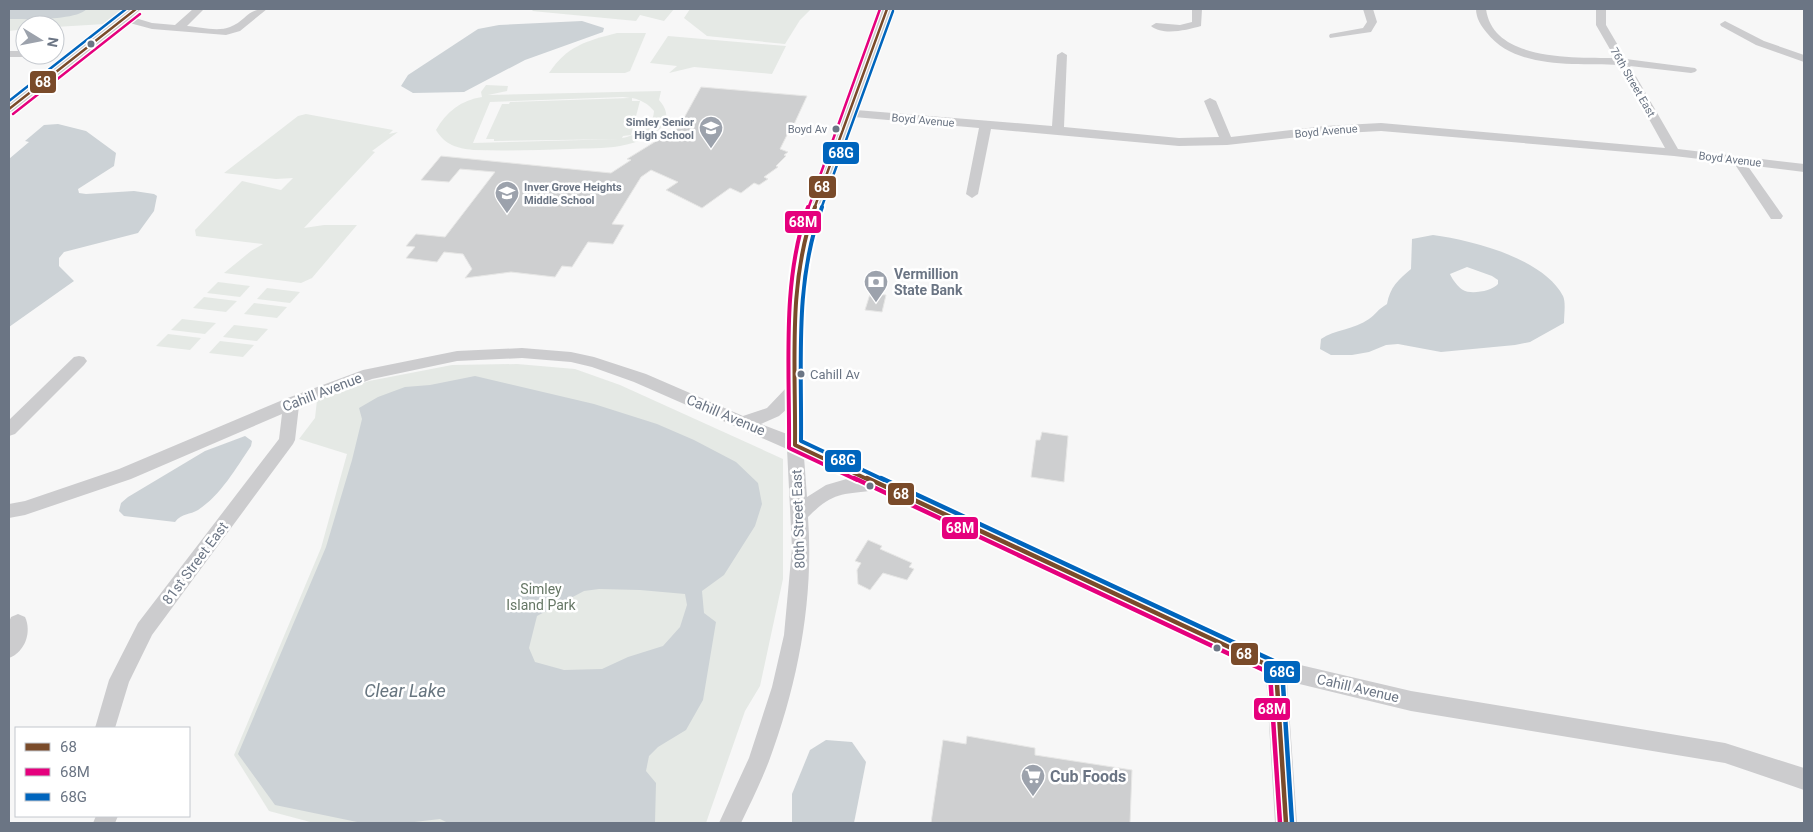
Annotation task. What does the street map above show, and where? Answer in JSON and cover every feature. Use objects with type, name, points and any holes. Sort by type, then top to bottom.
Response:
[{"type":"street","points":[[9,109],[136,9]]},
{"type":"street","points":[[178,28],[199,9]]},
{"type":"street","points":[[123,18],[152,26],[226,32],[236,29],[262,9]]},
{"type":"street","name":"80th Street East","points":[[730,823],[759,760],[782,687],[794,635],[801,548],[795,445],[796,297],[798,268],[808,226],[887,9]]},
{"type":"street","points":[[1156,26],[1180,28],[1198,24],[1197,9]]},
{"type":"street","points":[[1334,36],[1367,30],[1372,22],[1368,9]]},
{"type":"street","points":[[1481,9],[1481,15],[1491,33],[1502,44],[1518,52],[1538,57],[1622,62],[1691,70]]},
{"type":"street","name":"76th Street East","points":[[1601,9],[1600,25],[1674,152]]},
{"type":"street","points":[[1725,24],[1760,44],[1804,59]]},
{"type":"street","points":[[65,55],[77,55]]},
{"type":"street","points":[[1058,130],[1062,55]]},
{"type":"street","points":[[1210,101],[1227,141]]},
{"type":"street","name":"Boyd Avenue","points":[[848,113],[1179,142],[1227,141],[1325,130],[1381,127],[1674,152],[1804,168]]},
{"type":"street","points":[[972,194],[986,125]]},
{"type":"street","points":[[1737,159],[1776,216]]},
{"type":"street","name":"Cahill Avenue","points":[[9,511],[25,508],[125,474],[291,403],[369,374],[457,356],[522,353],[572,357],[602,364],[640,378],[795,445],[1276,669],[1411,701],[1725,753],[1804,779]]},
{"type":"street","points":[[9,430],[78,361]]},
{"type":"street","points":[[743,422],[772,415],[787,401],[796,388]]},
{"type":"street","name":"81st Street East","points":[[105,727],[119,680],[145,629],[287,440],[291,403]]},
{"type":"street","points":[[799,515],[820,495],[831,490],[855,484],[878,484]]},
{"type":"street","points":[[9,649],[16,642],[18,623]]},
{"type":"street","points":[[1276,669],[1286,823]]},
{"type":"green space","points":[[9,9],[125,9],[105,24],[65,26],[65,15],[15,15],[15,30],[9,31]]},
{"type":"green space","points":[[534,9],[674,9],[664,21],[640,15],[636,21],[532,11]]},
{"type":"green space","points":[[690,9],[811,9],[800,20],[785,44],[707,36],[684,18]]},
{"type":"green space","points":[[617,33],[646,33],[630,71],[625,73],[549,73],[563,56],[578,46]]},
{"type":"green space","points":[[668,36],[786,46],[772,74],[694,67],[669,73],[677,66],[650,63]]},
{"type":"green space","points":[[486,85],[508,86],[507,91],[488,95],[661,91],[659,100],[665,110],[666,118],[657,132],[639,141],[614,147],[473,150],[457,147],[447,142],[436,130],[444,118],[461,104],[482,97],[481,92]],"holes":[[[630,98],[510,102],[509,104],[502,104],[486,139],[494,139],[494,141],[621,139],[473,143],[490,102]],[[632,98],[642,101],[649,106],[654,111],[653,117],[643,130],[633,135],[622,138],[623,136],[631,135],[640,101],[632,101]]]},
{"type":"green space","points":[[306,114],[393,130],[389,134],[398,132],[372,151],[375,152],[304,228],[324,225],[357,225],[312,278],[301,283],[224,273],[251,251],[263,244],[196,236],[195,230],[242,181],[281,190],[293,178],[276,179],[224,173],[298,116]]},
{"type":"green space","points":[[218,282],[250,286],[240,297],[207,293]]},
{"type":"green space","points":[[267,288],[300,292],[290,303],[257,299]]},
{"type":"green space","points":[[204,297],[237,301],[226,312],[193,308]]},
{"type":"green space","points":[[254,303],[287,307],[277,318],[244,314]]},
{"type":"green space","points":[[182,319],[216,323],[205,334],[171,330]]},
{"type":"green space","points":[[234,325],[268,329],[257,341],[223,337]]},
{"type":"green space","points":[[168,334],[201,338],[190,350],[156,346]]},
{"type":"green space","points":[[220,341],[254,345],[243,357],[209,353]]},
{"type":"green space","name":"Clear Lake","points":[[517,364],[575,369],[620,385],[783,459],[783,579],[760,686],[745,711],[706,823],[314,823],[269,811],[234,755],[321,548],[347,454],[299,439],[315,418],[317,400],[369,381],[452,365]]},
{"type":"water","points":[[9,9],[87,9],[72,16],[15,15],[15,19],[9,19]]},
{"type":"water","points":[[582,21],[604,28],[603,32],[525,60],[464,92],[413,93],[401,86],[408,75],[478,29],[499,25]]},
{"type":"water","points":[[58,124],[86,131],[116,153],[114,166],[78,189],[79,193],[134,191],[154,194],[157,196],[154,211],[138,233],[64,252],[59,258],[59,266],[74,281],[9,327],[9,159],[29,142],[25,141],[44,125]]},
{"type":"water","points":[[1433,235],[1449,237],[1486,246],[1523,261],[1540,271],[1563,296],[1565,305],[1564,323],[1530,342],[1515,345],[1441,352],[1398,344],[1386,345],[1369,352],[1352,355],[1331,355],[1320,349],[1321,339],[1332,333],[1363,323],[1387,304],[1395,284],[1411,269],[1412,239]],"holes":[[[1467,267],[1498,280],[1498,284],[1486,290],[1471,292],[1461,289],[1450,274]]]},
{"type":"water","name":"Clear Lake","points":[[475,376],[594,404],[657,424],[694,440],[736,462],[758,483],[762,504],[755,526],[724,575],[702,591],[704,613],[716,622],[703,700],[686,730],[658,747],[649,756],[646,771],[656,783],[655,823],[448,823],[440,819],[406,823],[362,823],[275,805],[238,754],[326,547],[362,419],[359,408],[378,397],[405,387],[430,385]],"holes":[[[599,589],[685,594],[687,605],[680,627],[663,646],[628,657],[602,669],[564,670],[535,662],[529,648],[537,616],[584,591]]]},
{"type":"water","points":[[245,436],[252,441],[251,446],[221,489],[198,510],[180,517],[175,522],[124,516],[119,511],[121,503],[128,497],[205,451]]},
{"type":"water","points":[[826,740],[852,742],[866,762],[854,823],[792,823],[792,794],[810,750]]},
{"type":"building","points":[[701,87],[807,96],[790,133],[788,133],[780,149],[788,152],[784,155],[786,156],[776,166],[778,167],[764,177],[768,179],[759,185],[754,183],[741,193],[730,188],[702,208],[666,190],[678,182],[651,170],[641,177],[612,224],[624,225],[613,244],[588,242],[572,267],[562,266],[555,277],[511,272],[465,278],[472,269],[463,254],[444,252],[437,262],[406,258],[415,247],[406,246],[416,234],[445,237],[495,172],[460,169],[449,182],[421,180],[441,156],[611,173],[631,160],[627,159],[679,127]]},
{"type":"building","name":"Vermillion State Bank","points":[[870,294],[886,295],[882,312],[865,310]]},
{"type":"building","points":[[1042,432],[1068,436],[1064,482],[1031,477],[1036,440],[1040,440]]},
{"type":"building","points":[[868,540],[882,546],[880,549],[912,563],[909,567],[914,569],[907,580],[883,573],[870,590],[858,584],[857,570],[861,563],[855,561]]},
{"type":"building","name":"Cub Foods","points":[[967,736],[1035,748],[1035,755],[1132,770],[1130,823],[931,823],[943,740],[966,744]]},
{"type":"transit line","name":"68G","points":[[9,101],[126,9]]},
{"type":"transit line","name":"68","points":[[9,109],[136,9]]},
{"type":"transit line","name":"68M","points":[[880,9],[802,224],[793,267],[790,297],[789,448],[1270,673],[1280,823]]},
{"type":"transit line","name":"68","points":[[887,9],[808,226],[799,268],[796,297],[795,445],[1276,669],[1286,823]]},
{"type":"transit line","name":"68G","points":[[893,11],[814,228],[805,269],[802,297],[801,441],[1280,664],[1282,669],[1292,823]]},
{"type":"transit line","name":"68M","points":[[13,114],[140,14]]},
{"type":"place","name":"Boyd Av","points":[[836,129]]},
{"type":"place","name":"Simley Senior High School","points":[[711,149]]},
{"type":"place","name":"Inver Grove Heights Middle School","points":[[507,214]]},
{"type":"place","name":"Vermillion State Bank","points":[[876,303]]},
{"type":"place","name":"Cahill Av","points":[[801,374]]},
{"type":"place","name":"Cub Foods","points":[[1033,797]]},
{"type":"park label","name":"Simley Island Park","points":[[541,598]]}]
